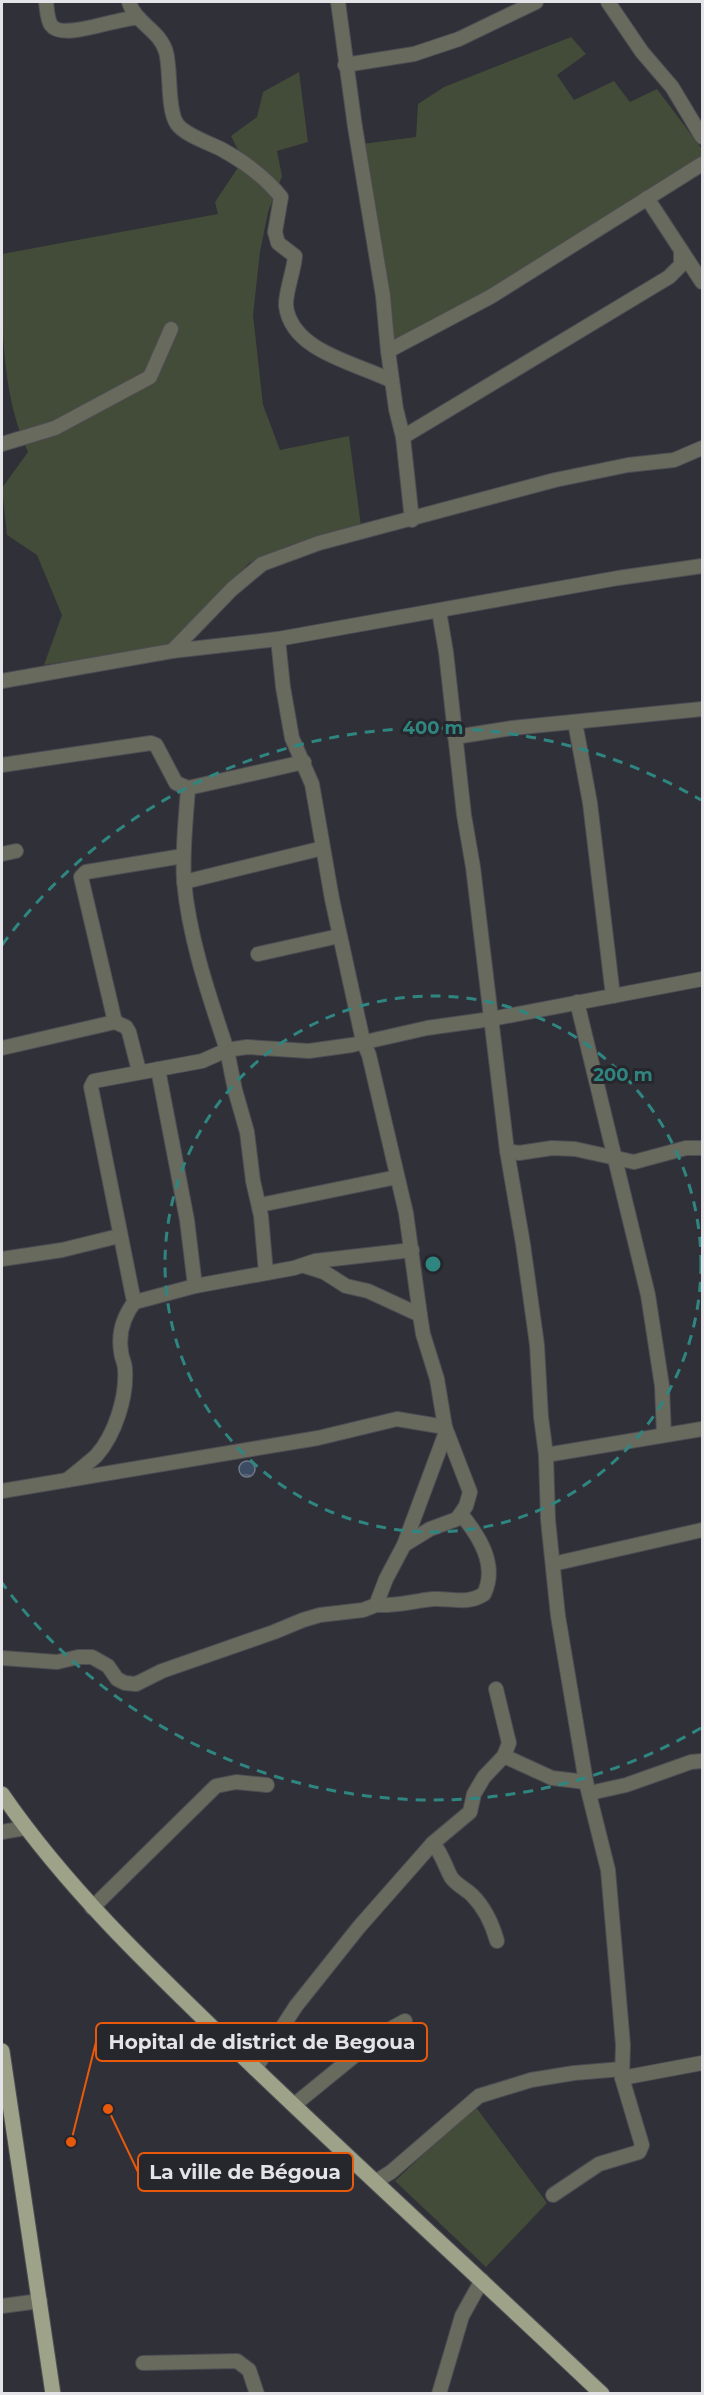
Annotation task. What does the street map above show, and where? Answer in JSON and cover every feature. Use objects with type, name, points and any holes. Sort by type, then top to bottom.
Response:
[{"type":"main road","points":[[2,1794],[25,1828],[92,1908],[255,2069],[602,2394]]},
{"type":"main road","points":[[2,2051],[53,2394]]},
{"type":"street","points":[[46,2],[50,23],[56,30],[72,31],[113,20],[139,18]]},
{"type":"street","points":[[129,2],[132,12],[159,38],[167,52],[177,124],[201,141],[220,149],[243,164],[272,185],[281,197],[275,232],[278,243],[295,256],[286,304],[290,323],[305,340],[330,355],[392,381]]},
{"type":"street","points":[[338,2],[345,65],[383,296],[388,351],[396,409],[403,437],[412,520]]},
{"type":"street","points":[[345,65],[414,54],[459,39],[536,2]]},
{"type":"street","points":[[608,2],[642,52],[672,87],[702,137]]},
{"type":"street","points":[[388,351],[490,297],[702,164]]},
{"type":"street","points":[[647,198],[702,282]]},
{"type":"street","points":[[403,437],[669,277],[681,265],[681,250]]},
{"type":"street","points":[[2,444],[56,428],[150,377],[171,329]]},
{"type":"street","points":[[172,651],[232,589],[262,564],[319,543],[555,480],[628,465],[674,460],[702,448]]},
{"type":"street","points":[[2,681],[172,651],[278,639],[618,578],[702,566]]},
{"type":"street","points":[[439,611],[446,652],[507,1152],[535,1329],[546,1455],[548,1520],[558,1616],[588,1788],[609,1885],[612,1941],[623,2045],[622,2074],[642,2145],[639,2152],[599,2164],[553,2195]]},
{"type":"street","points":[[278,639],[292,738],[312,784],[339,936],[397,1177],[412,1251],[423,1334],[437,1379],[446,1429],[470,1492],[461,1515],[457,1519],[430,1530],[404,1545]]},
{"type":"street","points":[[455,737],[575,722],[702,713]]},
{"type":"street","points":[[575,722],[590,803],[613,996]]},
{"type":"street","points":[[2,765],[151,743],[156,746],[176,783],[188,788],[304,762]]},
{"type":"street","points":[[188,788],[183,856],[184,882],[200,969],[227,1050],[235,1090],[248,1132],[253,1181],[260,1205],[266,1272]]},
{"type":"street","points":[[184,882],[323,848]]},
{"type":"street","points":[[115,1022],[81,877],[86,872],[183,856]]},
{"type":"street","points":[[258,954],[339,936]]},
{"type":"street","points":[[136,1300],[133,1297],[119,1236],[91,1086],[94,1081],[202,1061],[227,1050],[247,1047],[309,1051],[352,1045],[427,1028],[491,1019],[577,1002],[701,984]]},
{"type":"street","points":[[577,1002],[648,1295],[662,1386],[664,1435]]},
{"type":"street","points":[[2,1048],[115,1022],[126,1027],[129,1032],[139,1071]]},
{"type":"street","points":[[158,1069],[187,1220],[195,1286]]},
{"type":"street","points":[[507,1152],[519,1153],[552,1148],[575,1149],[634,1162],[686,1148],[702,1148]]},
{"type":"street","points":[[260,1205],[397,1177]]},
{"type":"street","points":[[2,1259],[62,1250],[119,1236]]},
{"type":"street","points":[[136,1300],[195,1286],[305,1266],[315,1261],[412,1251]]},
{"type":"street","points":[[305,1266],[324,1272],[346,1286],[368,1291],[420,1315]]},
{"type":"street","points":[[67,1480],[96,1455],[108,1440],[118,1415],[125,1378],[125,1368],[120,1351],[123,1320],[136,1300]]},
{"type":"street","points":[[2,1491],[318,1438],[397,1419],[446,1429]]},
{"type":"street","points":[[376,1605],[386,1579],[404,1545],[446,1429]]},
{"type":"street","points":[[546,1455],[702,1429]]},
{"type":"street","points":[[437,1454],[453,1449]]},
{"type":"street","points":[[2,1658],[57,1662],[78,1657],[92,1657],[108,1666],[117,1679],[125,1683],[136,1684],[162,1671],[320,1615],[363,1610],[376,1605],[402,1605],[436,1599],[466,1602],[484,1594],[488,1587],[489,1571],[484,1546],[461,1515]]},
{"type":"street","points":[[554,1564],[702,1530]]},
{"type":"street","points":[[255,2069],[271,2042],[315,1981],[359,1928],[433,1844],[470,1812],[474,1794],[484,1777],[504,1756],[509,1743],[496,1689]]},
{"type":"street","points":[[504,1756],[552,1778],[588,1788],[626,1785],[691,1762],[702,1761]]},
{"type":"street","points":[[92,1908],[216,1786],[236,1782],[267,1785]]},
{"type":"street","points":[[2,1832],[25,1828]]},
{"type":"street","points":[[433,1844],[443,1856],[451,1878],[473,1896],[483,1908],[491,1923],[496,1941]]},
{"type":"street","points":[[294,2105],[381,2034],[405,2021]]},
{"type":"street","points":[[375,2182],[391,2172],[479,2096],[531,2080],[574,2073],[622,2074],[702,2063]]},
{"type":"street","points":[[439,2394],[462,2316],[482,2280]]},
{"type":"street","points":[[2,2306],[40,2301]]},
{"type":"street","points":[[143,2363],[237,2361],[249,2370],[257,2394]]},
{"type":"green space","points":[[571,37],[586,54],[557,75],[574,100],[614,81],[630,102],[657,89],[702,149],[702,156],[480,298],[394,341],[362,144],[416,137],[418,104],[444,87]]},
{"type":"green space","points":[[299,72],[308,142],[277,151],[282,176],[268,212],[260,252],[253,315],[263,405],[280,450],[349,436],[361,526],[290,545],[249,563],[169,646],[44,665],[62,615],[37,555],[7,535],[2,488],[28,452],[12,404],[7,380],[3,329],[2,254],[218,214],[215,202],[243,160],[231,136],[257,117],[263,92]]},
{"type":"green space","points":[[475,2106],[547,2203],[486,2267],[395,2181]]},
{"type":"water","points":[[247,1461],[255,1469],[247,1477],[239,1469]]},
{"type":"place","name":"La ville de Bégoua","points":[[108,2109]]},
{"type":"place","name":"Hopital de district de Begoua","points":[[71,2142]]}]
